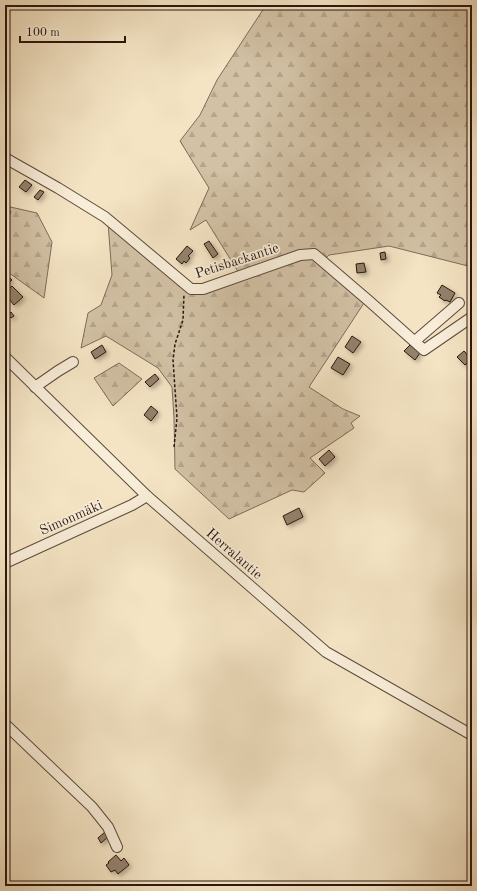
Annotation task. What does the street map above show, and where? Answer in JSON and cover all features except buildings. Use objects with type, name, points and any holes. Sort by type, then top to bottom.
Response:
[{"type":"street","name":"Petisbackantie","points":[[5,158],[105,217],[191,289],[203,289],[300,255],[314,254],[424,350],[472,317]]},
{"type":"street","points":[[415,341],[459,303]]},
{"type":"street","name":"Herralantie","points":[[5,357],[147,496],[326,652],[472,735]]},
{"type":"street","points":[[35,387],[73,362]]},
{"type":"street","name":"Simonmäki","points":[[5,563],[132,505],[147,496]]},
{"type":"street","points":[[5,724],[92,807],[108,827],[117,847]]},
{"type":"path","points":[[174,447],[177,418],[173,360],[175,344],[183,320],[186,284]]},
{"type":"green space","points":[[266,5],[472,5],[472,267],[389,246],[329,255],[319,265],[364,303],[309,387],[343,409],[360,416],[351,423],[354,428],[310,458],[325,473],[304,492],[292,490],[229,519],[175,469],[172,387],[158,368],[106,336],[81,348],[88,313],[101,305],[112,275],[108,223],[191,292],[242,278],[206,220],[190,230],[209,188],[180,141],[200,115],[217,80]]},
{"type":"green space","points":[[6,206],[37,213],[52,242],[44,298],[5,270],[5,225],[11,212]]},
{"type":"green space","points":[[119,363],[142,379],[113,406],[94,378]]},
{"type":"railway","points":[[466,886],[472,884]]}]
